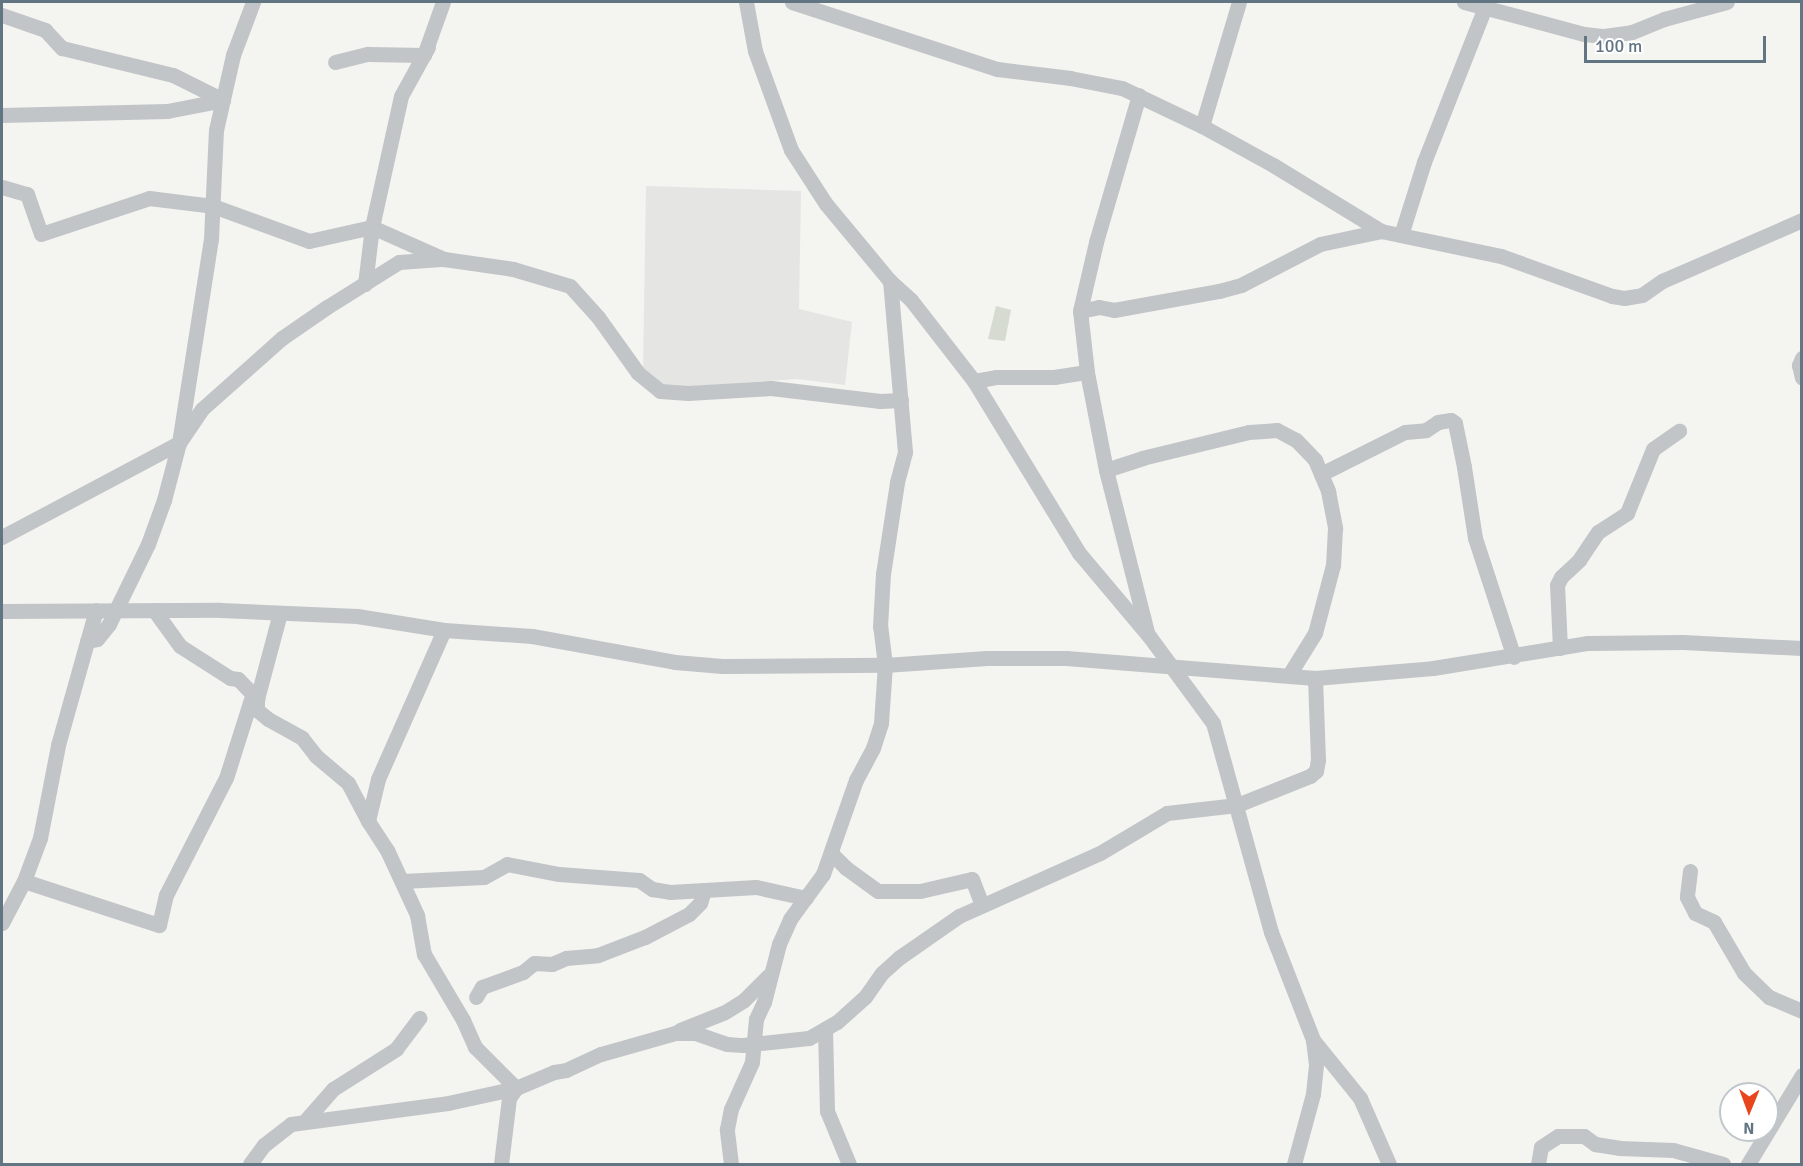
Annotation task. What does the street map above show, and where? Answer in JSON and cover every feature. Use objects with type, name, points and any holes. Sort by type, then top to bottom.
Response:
[{"type":"street","points":[[87,641],[104,634],[148,544],[164,500],[179,443],[208,261],[216,130],[233,56],[253,2]]},
{"type":"street","points":[[335,62],[368,54],[424,55],[443,2]]},
{"type":"street","points":[[746,2],[754,51],[791,150],[826,204],[890,281],[910,300],[974,381],[1079,553],[1149,636],[1212,723],[1238,805],[1270,932],[1313,1040],[1316,1065],[1313,1094],[1294,1164]]},
{"type":"street","points":[[792,2],[997,69],[1070,78],[1122,88],[1202,126],[1273,165],[1381,231],[1501,256],[1584,288],[1624,298],[1642,295],[1662,281],[1802,220]]},
{"type":"street","points":[[1202,126],[1239,2]]},
{"type":"street","points":[[1464,2],[1486,4],[1584,34],[1604,36],[1632,32],[1664,19],[1726,2]]},
{"type":"street","points":[[1401,235],[1424,162],[1486,4]]},
{"type":"street","points":[[2,15],[45,30],[62,48],[173,75],[223,99]]},
{"type":"street","points":[[365,284],[372,227],[401,96],[428,47]]},
{"type":"street","points":[[1139,95],[1080,310],[1087,372],[1106,470],[1149,636]]},
{"type":"street","points":[[2,115],[167,111],[223,99]]},
{"type":"street","points":[[2,187],[27,194],[41,234],[149,198],[213,206],[309,241],[372,227],[444,259]]},
{"type":"street","points":[[1080,310],[1099,307],[1114,310],[1219,291],[1240,285],[1320,244],[1381,231]]},
{"type":"street","points":[[2,537],[179,443],[202,409],[282,338],[399,262],[444,259],[513,269],[570,286],[598,317],[638,373],[660,391],[688,393],[771,388],[880,401],[901,400]]},
{"type":"street","points":[[731,1164],[727,1129],[731,1109],[752,1062],[756,1019],[764,1002],[770,974],[790,919],[824,874],[832,854],[838,827],[856,780],[873,748],[881,723],[885,665],[880,627],[883,574],[897,482],[905,452],[890,281]]},
{"type":"street","points":[[1802,358],[1799,365],[1802,378]]},
{"type":"street","points":[[974,381],[996,377],[1054,377],[1087,372]]},
{"type":"street","points":[[1321,474],[1405,432],[1426,430],[1438,422],[1451,420],[1455,423],[1475,538],[1514,657]]},
{"type":"street","points":[[1106,470],[1249,432],[1276,430],[1296,440],[1315,460],[1328,491],[1335,528],[1334,565],[1315,633],[1289,675]]},
{"type":"street","points":[[1560,648],[1557,585],[1561,577],[1580,560],[1598,532],[1627,513],[1653,449],[1679,431]]},
{"type":"street","points":[[2,923],[24,881],[40,838],[58,745],[96,610]]},
{"type":"street","points":[[2,611],[154,610],[357,616],[444,630],[532,636],[675,662],[722,666],[885,665],[987,658],[1066,658],[1315,678],[1380,674],[1514,657],[1588,643],[1683,642],[1802,648]]},
{"type":"street","points":[[154,610],[180,646],[230,678],[238,679],[255,696],[257,710],[268,719],[302,738],[316,756],[348,783],[368,821],[387,850],[402,881],[417,915],[424,954],[463,1020],[476,1047],[516,1088]]},
{"type":"street","points":[[24,881],[159,925],[166,895],[226,778],[255,696],[280,613]]},
{"type":"street","points":[[368,821],[378,779],[444,630]]},
{"type":"street","points":[[675,1033],[695,1033],[727,1044],[809,1038],[837,1022],[865,997],[882,973],[900,957],[959,916],[1100,853],[1167,813],[1238,805],[1310,776],[1316,771],[1315,678]]},
{"type":"street","points":[[832,854],[846,868],[878,891],[920,891],[972,879],[982,905]]},
{"type":"street","points":[[402,881],[484,877],[507,864],[559,874],[639,880],[652,889],[670,892],[756,887],[806,898]]},
{"type":"street","points":[[1690,871],[1687,897],[1695,913],[1714,922],[1744,973],[1769,997],[1802,1011]]},
{"type":"street","points":[[476,997],[482,987],[523,972],[534,963],[552,964],[566,958],[598,955],[645,938],[689,914],[700,903],[704,891]]},
{"type":"street","points":[[250,1164],[264,1145],[291,1124],[448,1103],[516,1088],[554,1072],[566,1070],[601,1054],[675,1033],[724,1012],[744,1000],[770,974]]},
{"type":"street","points":[[305,1121],[333,1089],[396,1049],[419,1018]]},
{"type":"street","points":[[825,1029],[828,1111],[849,1164]]},
{"type":"street","points":[[1313,1040],[1360,1098],[1389,1164]]},
{"type":"street","points":[[1748,1164],[1802,1075]]},
{"type":"street","points":[[501,1164],[509,1098],[516,1088]]},
{"type":"street","points":[[1538,1164],[1541,1147],[1558,1136],[1584,1136],[1595,1143],[1610,1147],[1673,1150],[1723,1164]]},
{"type":"shaded area","points":[[646,186],[801,191],[799,309],[852,322],[845,385],[797,379],[669,388],[643,371]]},
{"type":"shaded area","points":[[996,306],[1011,310],[1005,341],[988,339]]}]
